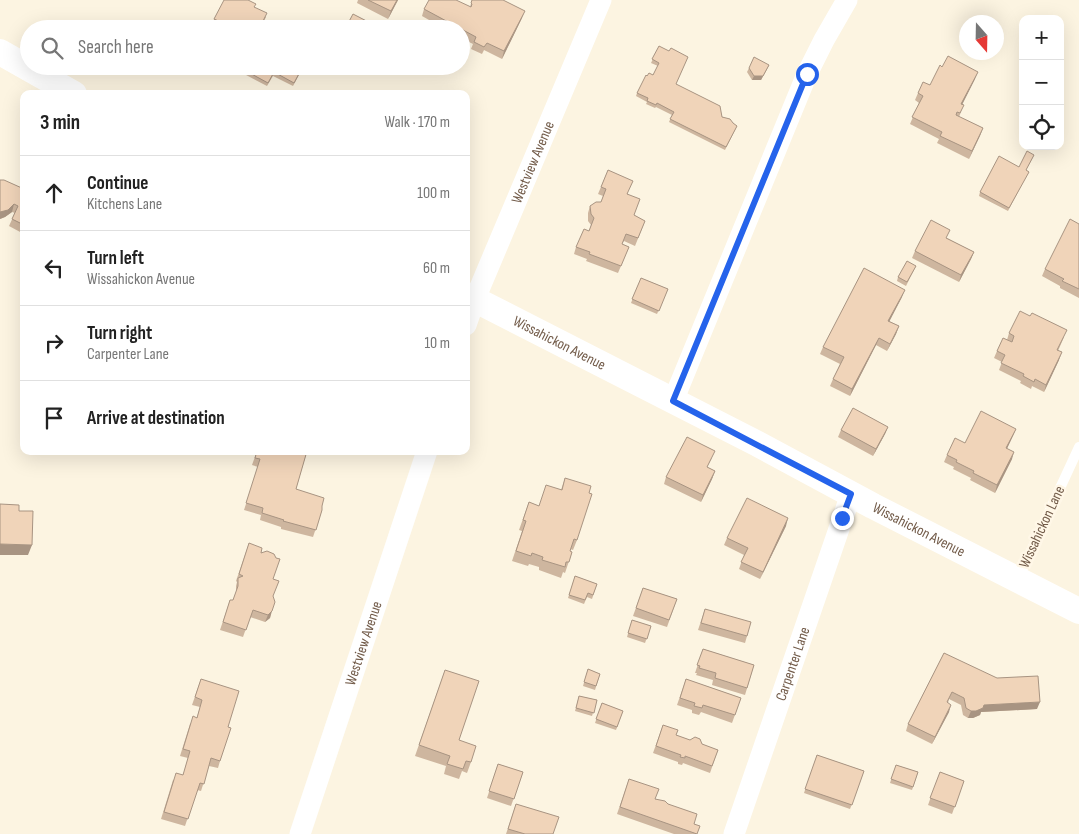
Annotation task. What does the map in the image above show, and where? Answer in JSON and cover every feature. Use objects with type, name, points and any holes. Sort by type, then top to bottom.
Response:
[{"type":"street","name":"Westview Avenue","points":[[471,297],[601,0]]},
{"type":"street","points":[[673,401],[807,74],[847,0]]},
{"type":"street","points":[[0,52],[20,63]]},
{"type":"street","points":[[41,75],[67,90]]},
{"type":"street","name":"Wissahickon Avenue","points":[[471,297],[1079,611]]},
{"type":"street","name":"Westview Avenue","points":[[300,834],[426,455]]},
{"type":"street","name":"Carpenter Lane","points":[[734,834],[851,494]]},
{"type":"lane","name":"Wissahickon Lane","points":[[1017,580],[1079,447]]},
{"type":"building","points":[[224,0],[248,0],[256,4],[254,7],[267,13],[264,20],[214,19]]},
{"type":"building","points":[[368,0],[397,0],[391,11]]},
{"type":"building","points":[[429,0],[456,0],[471,7],[472,0],[503,0],[525,11],[504,51],[487,43],[484,47],[474,42],[476,37],[470,34],[470,20],[444,20],[424,9]]},
{"type":"building","points":[[353,14],[365,20],[350,20]]},
{"type":"building","points":[[659,46],[669,51],[671,48],[688,57],[676,84],[720,106],[722,117],[730,119],[737,126],[726,147],[670,119],[674,112],[657,103],[656,105],[647,101],[648,98],[637,93],[646,75],[649,73],[653,75],[659,63],[652,59]]},
{"type":"building","points":[[948,56],[978,72],[961,104],[964,105],[960,113],[957,112],[956,115],[983,128],[972,151],[940,136],[942,132],[912,117],[923,96],[918,93],[923,82],[930,85],[940,65],[942,67]]},
{"type":"building","points":[[754,57],[769,65],[763,76],[754,76],[749,68]]},
{"type":"building","points":[[253,75],[272,75],[268,83]]},
{"type":"building","points":[[279,75],[298,75],[294,83]]},
{"type":"building","points":[[1027,151],[1034,155],[1026,170],[1029,172],[1009,208],[980,192],[999,156],[1019,167]]},
{"type":"building","points":[[608,170],[633,181],[627,194],[640,199],[634,215],[645,221],[638,238],[626,234],[622,244],[629,247],[621,266],[576,247],[584,229],[589,231],[594,218],[591,214],[590,206],[596,202],[601,202],[606,189],[601,187]]},
{"type":"building","points":[[0,180],[4,180],[20,187],[20,223],[12,219],[18,206],[14,204],[8,210],[0,212]]},
{"type":"building","points":[[1070,219],[1079,224],[1079,289],[1062,281],[1064,279],[1045,269]]},
{"type":"building","points":[[931,220],[950,230],[946,238],[974,252],[961,275],[915,251]]},
{"type":"building","points":[[907,261],[916,266],[907,282],[898,277]]},
{"type":"building","points":[[864,268],[905,290],[888,321],[899,326],[890,344],[879,338],[852,389],[833,379],[844,357],[823,347]]},
{"type":"building","points":[[641,278],[668,289],[659,311],[632,299]]},
{"type":"building","points":[[1020,311],[1030,316],[1032,313],[1067,330],[1057,350],[1062,352],[1046,385],[1035,379],[1034,382],[1023,376],[1024,374],[1001,363],[1005,355],[997,351],[1003,338],[1012,342],[1014,336],[1009,333]]},
{"type":"building","points":[[853,408],[888,427],[876,449],[841,430]]},
{"type":"building","points":[[981,411],[1016,429],[1006,448],[1014,452],[997,485],[973,473],[974,471],[947,455],[955,438],[965,443]]},
{"type":"building","points":[[687,437],[715,451],[707,467],[715,471],[703,495],[666,477]]},
{"type":"building","points":[[256,455],[306,455],[296,489],[324,498],[316,530],[262,513],[263,508],[246,503],[260,459],[255,458]]},
{"type":"building","points":[[565,478],[591,486],[589,493],[592,494],[577,540],[574,539],[569,562],[566,562],[565,567],[542,560],[543,557],[532,553],[531,556],[516,551],[526,521],[523,520],[529,502],[539,506],[546,485],[562,490]]},
{"type":"building","points":[[747,498],[788,518],[763,572],[741,562],[748,548],[727,538]]},
{"type":"building","points":[[0,504],[19,505],[19,511],[33,511],[32,545],[0,544]]},
{"type":"building","points":[[249,543],[262,548],[261,553],[267,551],[280,559],[273,579],[279,581],[273,596],[275,602],[272,611],[268,615],[253,610],[246,630],[223,622],[230,600],[233,600],[238,586],[238,578],[243,576],[239,574]]},
{"type":"building","points":[[575,576],[597,584],[593,595],[588,593],[585,600],[569,595]]},
{"type":"building","points":[[643,588],[677,599],[669,620],[636,608]]},
{"type":"building","points":[[705,609],[751,622],[747,636],[701,623]]},
{"type":"building","points":[[632,620],[651,626],[647,639],[628,633]]},
{"type":"building","points":[[703,649],[754,665],[747,688],[715,678],[716,673],[699,668],[700,666],[697,665]]},
{"type":"building","points":[[944,653],[997,678],[1038,676],[1040,702],[984,705],[983,708],[971,711],[966,708],[964,698],[952,692],[947,702],[951,705],[935,737],[908,724]]},
{"type":"building","points":[[588,669],[600,674],[596,686],[584,682]]},
{"type":"building","points":[[445,670],[479,681],[459,740],[476,746],[471,762],[466,761],[463,769],[447,764],[450,756],[419,745]]},
{"type":"building","points":[[201,679],[239,691],[228,727],[231,728],[220,761],[211,758],[204,784],[200,783],[188,819],[164,812],[176,773],[183,775],[190,751],[183,749],[193,716],[197,718],[202,700],[195,697]]},
{"type":"building","points":[[686,679],[741,698],[735,715],[703,705],[702,708],[694,706],[695,703],[680,698]]},
{"type":"building","points":[[579,696],[597,700],[594,713],[576,708]]},
{"type":"building","points":[[602,703],[623,711],[617,727],[596,719]]},
{"type":"building","points":[[663,725],[678,730],[676,735],[690,740],[695,737],[700,739],[702,744],[718,750],[712,766],[685,756],[685,758],[680,757],[681,755],[656,746]]},
{"type":"building","points":[[817,755],[864,771],[852,805],[805,789]]},
{"type":"building","points":[[498,764],[523,772],[514,799],[489,791]]},
{"type":"building","points":[[896,765],[918,772],[913,787],[891,779]]},
{"type":"building","points":[[940,772],[964,781],[955,807],[930,798]]},
{"type":"building","points":[[629,779],[659,789],[655,799],[697,814],[694,824],[700,826],[697,834],[620,807]]},
{"type":"building","points":[[516,804],[559,817],[553,834],[525,834],[508,829]]},
{"type":"route","points":[[807,74],[673,401],[851,494],[842,518]]}]
